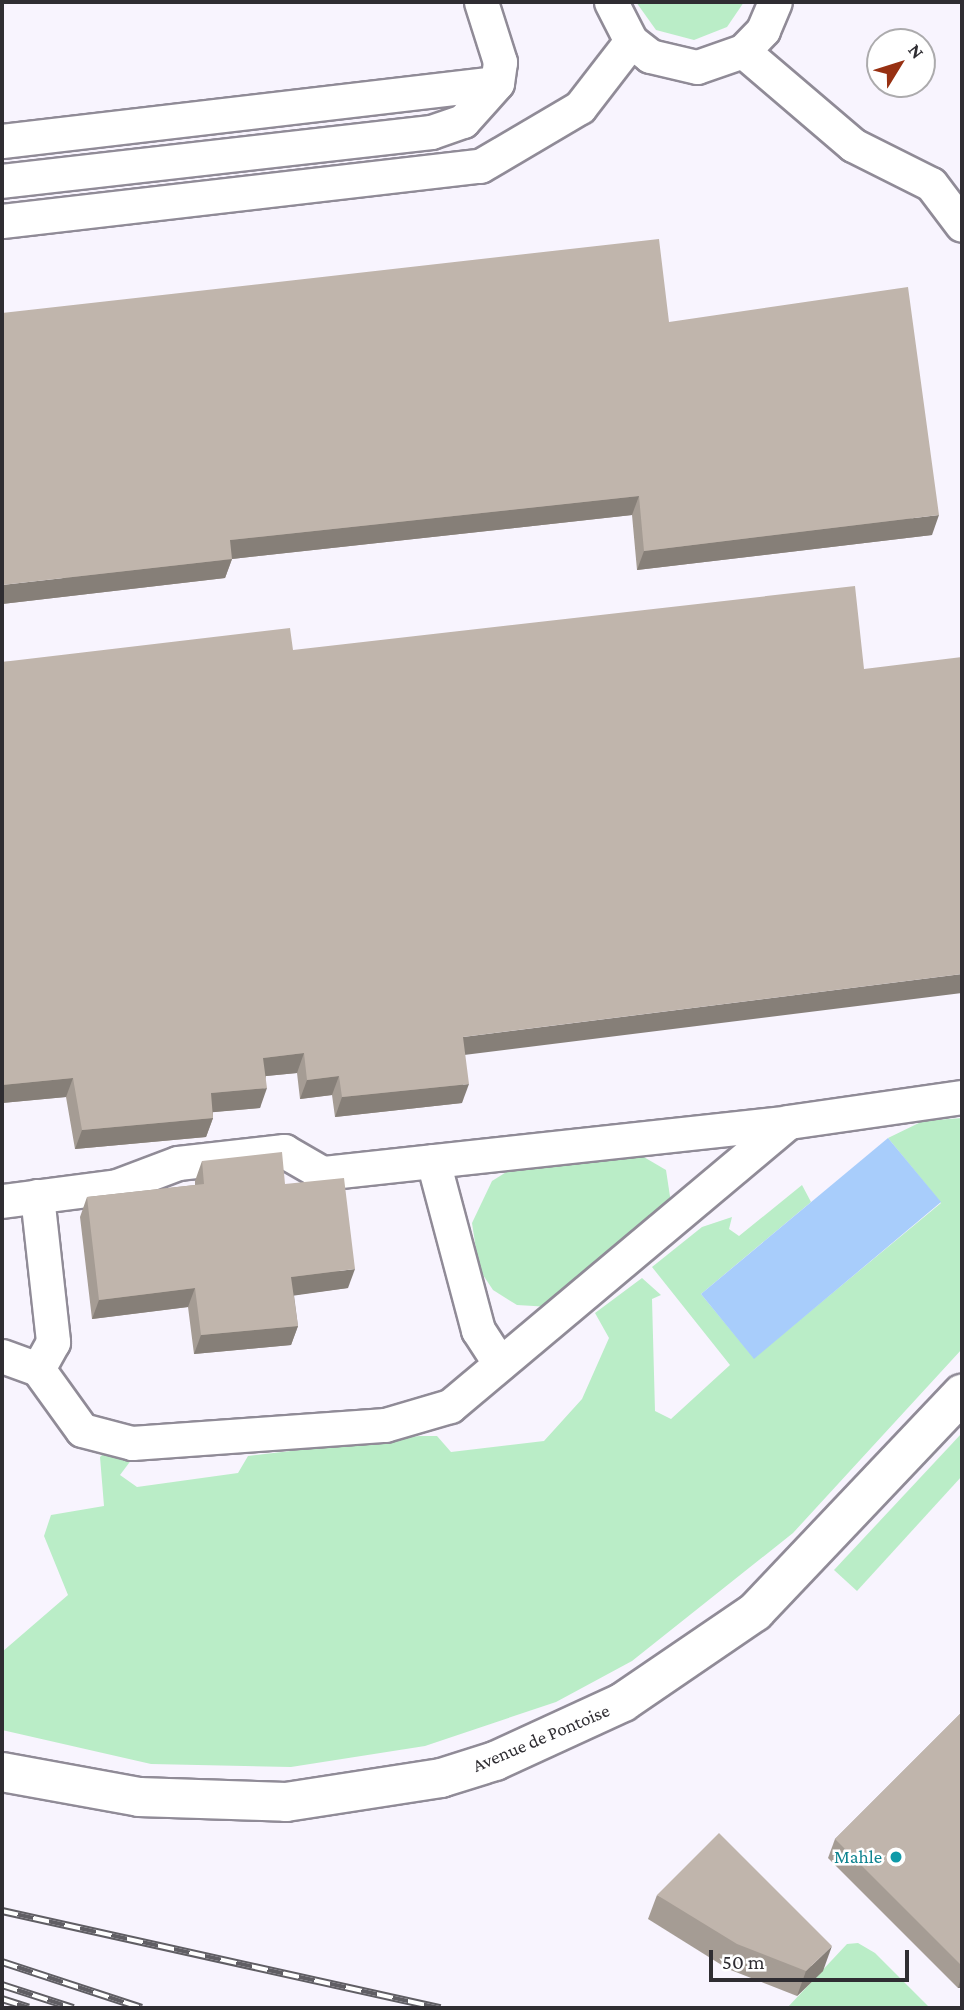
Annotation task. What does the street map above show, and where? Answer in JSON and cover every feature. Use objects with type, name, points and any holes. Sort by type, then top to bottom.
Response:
[{"type":"main road","name":"Avenue de Pontoise","points":[[2,1772],[139,1797],[286,1802],[441,1778],[495,1761],[623,1702],[755,1612],[822,1549],[962,1394]]},
{"type":"lane","points":[[2,181],[431,132],[463,121],[497,83],[500,62],[481,2]]},
{"type":"lane","points":[[611,2],[631,41],[673,65],[709,65],[743,51],[775,2]]},
{"type":"lane","points":[[2,221],[480,166],[580,107],[631,41]]},
{"type":"lane","points":[[743,51],[853,145],[931,184],[962,225]]},
{"type":"lane","points":[[2,141],[497,83]]},
{"type":"lane","points":[[2,1201],[117,1186],[178,1163],[284,1151],[322,1172],[788,1122],[962,1097]]},
{"type":"lane","points":[[2,1356],[38,1369],[82,1430],[132,1443],[385,1425],[450,1406],[788,1122]]},
{"type":"lane","points":[[433,1161],[478,1330],[500,1364]]},
{"type":"lane","points":[[37,1196],[53,1342],[38,1369]]},
{"type":"green space","points":[[636,2],[744,2],[727,27],[694,40],[656,30]]},
{"type":"green space","points":[[962,1118],[962,1349],[793,1533],[632,1661],[556,1702],[425,1746],[291,1767],[151,1764],[2,1730],[2,1652],[68,1595],[44,1536],[51,1515],[104,1506],[100,1457],[106,1451],[132,1459],[120,1475],[137,1487],[238,1473],[248,1456],[420,1436],[437,1436],[451,1452],[544,1441],[582,1399],[609,1338],[595,1313],[642,1278],[661,1295],[652,1299],[655,1411],[671,1419],[730,1365],[652,1267],[702,1227],[732,1217],[729,1229],[739,1236],[802,1185],[811,1202],[701,1294],[754,1358],[941,1203],[888,1138],[923,1121]]},
{"type":"green space","points":[[637,1153],[666,1170],[671,1203],[550,1307],[517,1305],[493,1290],[479,1269],[472,1223],[492,1181],[513,1168]]},
{"type":"green space","points":[[962,1433],[962,1476],[857,1591],[834,1570]]},
{"type":"green space","points":[[858,1943],[875,1953],[930,2008],[787,2008],[847,1944]]},
{"type":"water","points":[[888,1138],[941,1202],[754,1359],[701,1294]]},
{"type":"building","points":[[659,239],[669,322],[908,287],[939,515],[644,551],[639,496],[230,540],[232,559],[2,585],[2,313]]},
{"type":"building","points":[[855,586],[864,669],[962,657],[962,974],[463,1037],[469,1084],[342,1097],[339,1076],[307,1080],[304,1053],[263,1058],[267,1088],[211,1093],[213,1118],[82,1130],[73,1078],[2,1085],[2,662],[290,628],[293,650]]},
{"type":"building","points":[[282,1152],[285,1184],[344,1178],[355,1269],[291,1277],[298,1326],[201,1335],[195,1288],[99,1300],[87,1197],[204,1184],[202,1161]]},
{"type":"building","name":"Mahle","points":[[962,1712],[962,1966],[835,1839]]},
{"type":"building","points":[[719,1833],[832,1946],[806,1971],[737,1944],[657,1895]]},
{"type":"railway","points":[[2,1911],[440,2008]]},
{"type":"railway","points":[[2,1962],[142,2008]]},
{"type":"railway","points":[[2,1985],[73,2008]]},
{"type":"railway","points":[[2,1999],[29,2008]]},
{"type":"place","name":"Mahle","points":[[896,1857]]}]
